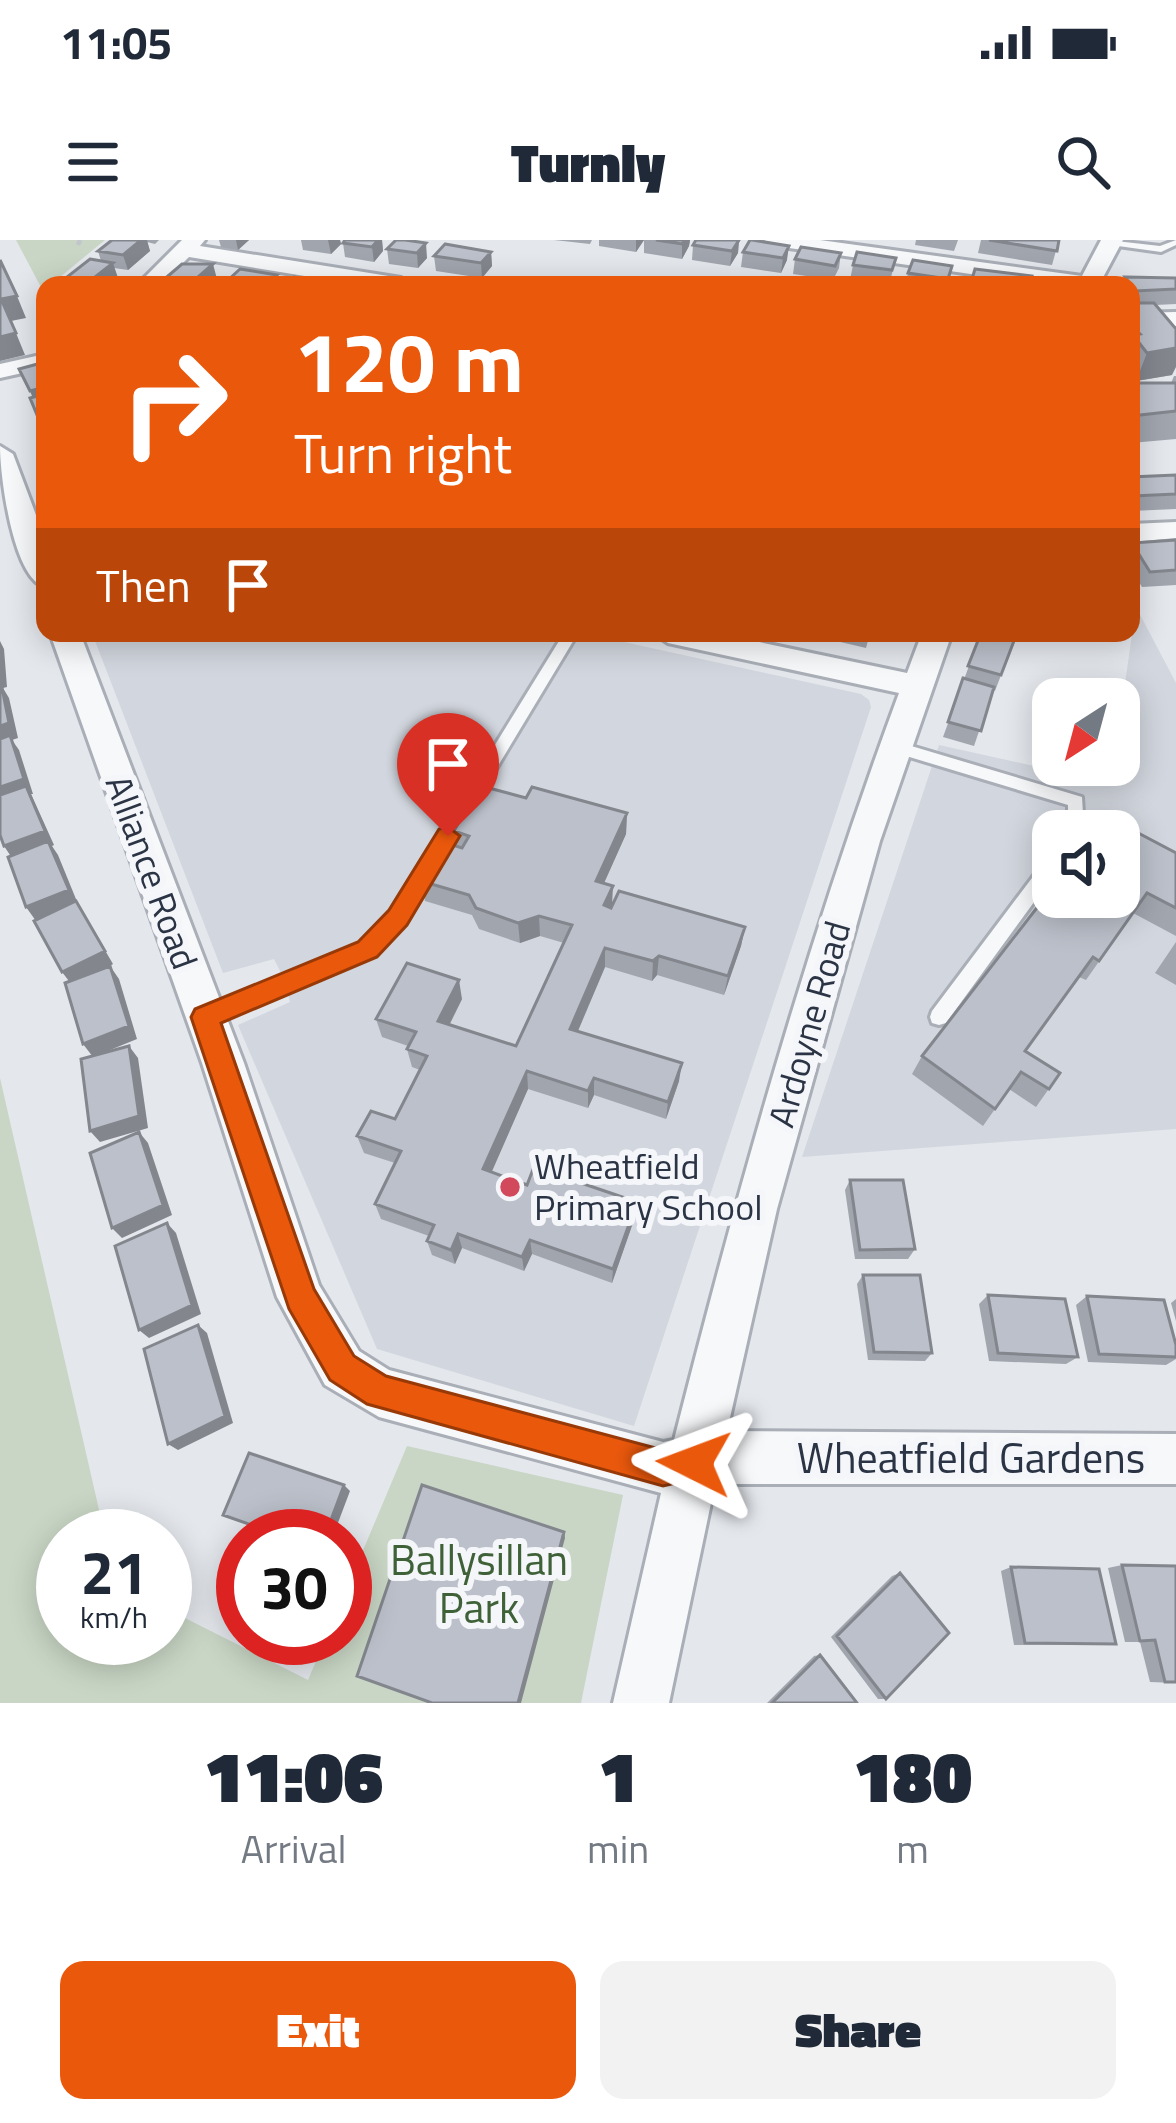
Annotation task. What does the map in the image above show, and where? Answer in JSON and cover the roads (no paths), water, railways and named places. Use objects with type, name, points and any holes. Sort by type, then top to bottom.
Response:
[{"type":"street","points":[[775,240],[1025,276]]},
{"type":"street","points":[[1093,276],[1111,241]]},
{"type":"street","points":[[157,276],[189,245],[353,276]]},
{"type":"street","points":[[1140,320],[1176,319]]},
{"type":"street","points":[[0,371],[36,363]]},
{"type":"street","points":[[0,454],[36,551]]},
{"type":"street","points":[[1140,532],[1176,530]]},
{"type":"street","name":"Alliance Road","points":[[68,642],[205,1017],[300,1298],[342,1368],[379,1392],[663,1468],[694,1463]]},
{"type":"street","points":[[710,642],[915,686]]},
{"type":"street","name":"Ardoyne Road","points":[[641,1703],[768,1165],[862,842],[934,642]]},
{"type":"street","name":"Wheatfield Gardens","points":[[694,1463],[728,1456],[1176,1460]]},
{"type":"lane","points":[[1111,241],[1161,249],[1176,242]]},
{"type":"lane","points":[[205,1017],[368,950],[398,917],[566,642]]},
{"type":"lane","points":[[898,748],[1076,801],[1076,810]]},
{"type":"lane","points":[[939,1017],[1032,891]]},
{"type":"place","name":"Wheatfield Primary School","points":[[510,1187]]},
{"type":"park label","name":"Ballysillan Park","points":[[479,1584]]}]
